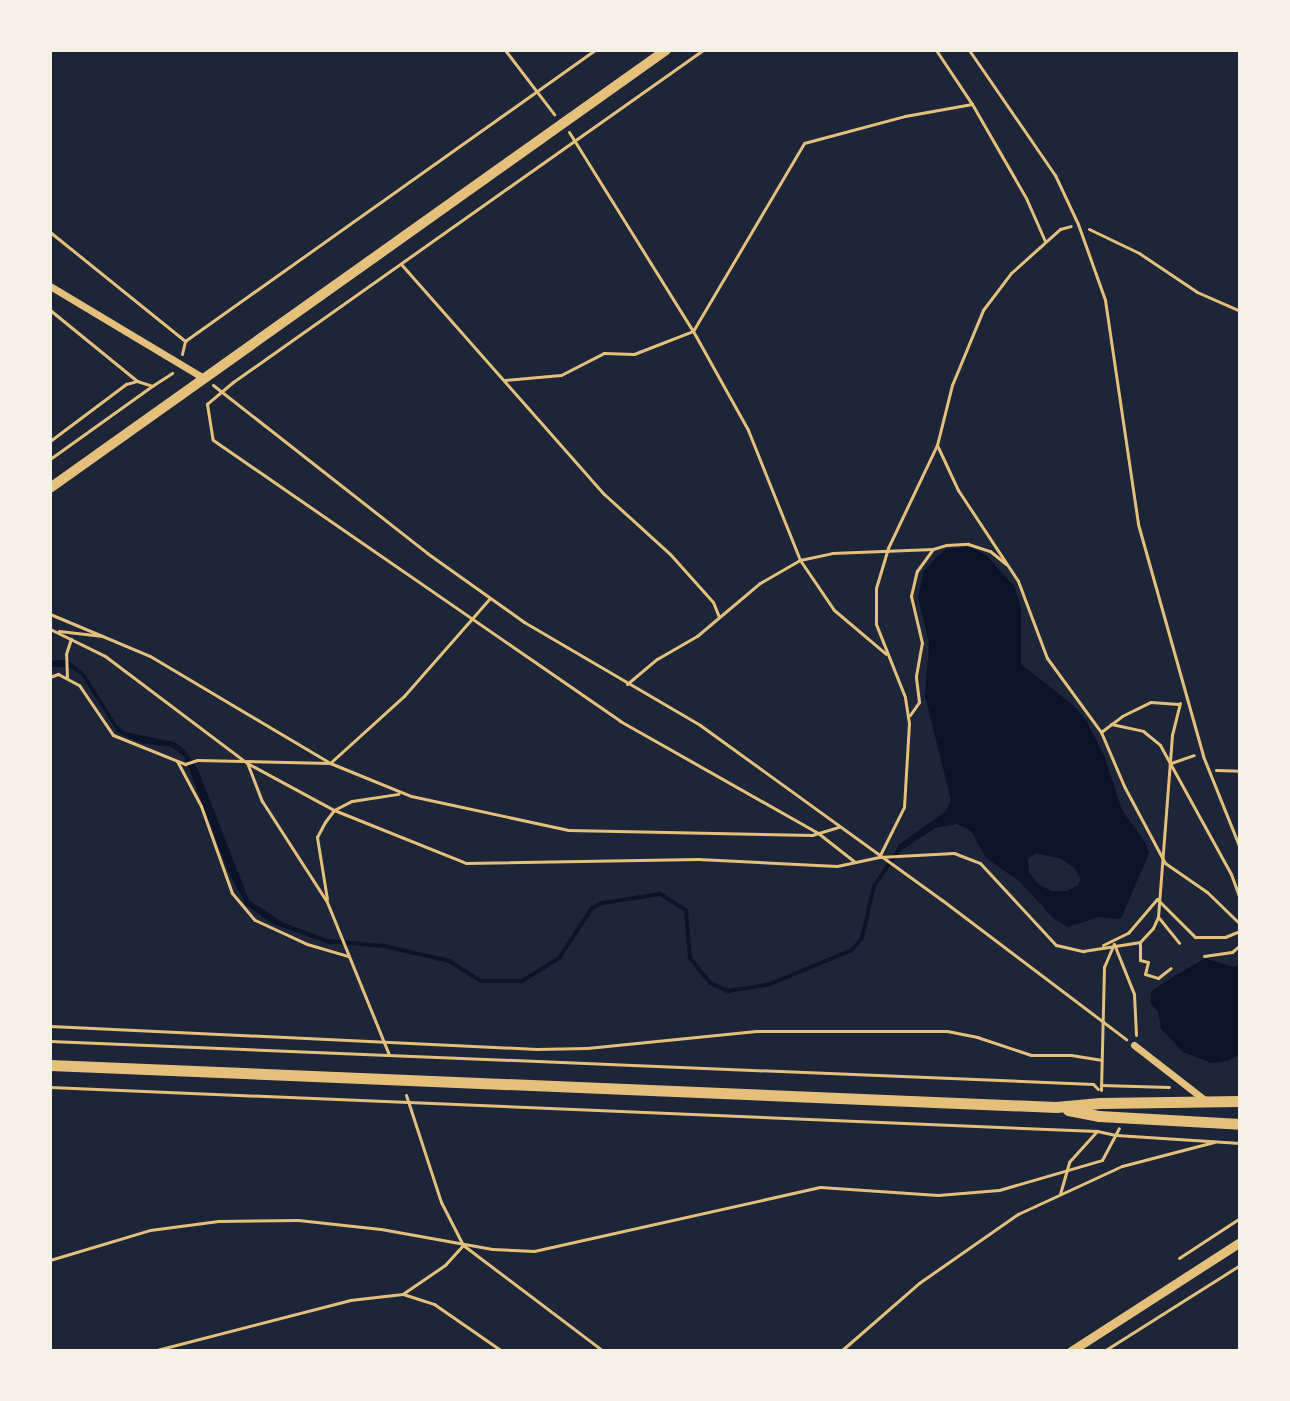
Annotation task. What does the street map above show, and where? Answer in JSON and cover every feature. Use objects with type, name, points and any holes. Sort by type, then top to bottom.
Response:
[{"type":"main road","points":[[50,488],[666,50]]},
{"type":"main road","points":[[50,1065],[1056,1107],[1100,1103],[1240,1101]]},
{"type":"main road","points":[[1056,1107],[1099,1116],[1240,1124]]},
{"type":"street","points":[[50,286],[204,378]]},
{"type":"street","points":[[1133,1044],[1207,1102]]},
{"type":"street","points":[[1071,1351],[1240,1242]]},
{"type":"lane","points":[[969,50],[1055,175],[1078,224],[1105,300],[1138,524],[1202,752],[1240,848]]},
{"type":"path","points":[[505,50],[576,140],[693,331],[748,430],[800,560],[834,610],[888,655]]},
{"type":"path","points":[[182,354],[185,341],[595,50]]},
{"type":"path","points":[[703,50],[233,382],[207,404],[213,440],[620,721],[818,833],[856,863]]},
{"type":"path","points":[[936,50],[972,104],[1026,198],[1045,241]]},
{"type":"path","points":[[505,380],[561,375],[604,353],[634,354],[693,331],[804,143],[905,116],[972,104]]},
{"type":"path","points":[[879,857],[904,807],[909,716],[876,624],[876,600],[888,548],[937,445],[952,385],[983,310],[1011,273],[1045,241],[1060,229],[1078,224],[1139,253],[1197,292],[1240,311]]},
{"type":"path","points":[[50,232],[185,341]]},
{"type":"path","points":[[401,264],[604,494],[696,583],[713,602],[719,617]]},
{"type":"path","points":[[50,310],[137,381],[152,386]]},
{"type":"path","points":[[50,459],[175,371]]},
{"type":"path","points":[[204,378],[490,598],[627,684],[700,725],[942,900],[1133,1044],[1139,1031],[1134,994],[1114,944]]},
{"type":"path","points":[[50,441],[126,384],[137,381]]},
{"type":"path","points":[[937,445],[958,490],[1009,566],[1047,658],[1101,732],[1124,786],[1165,863],[1207,892],[1240,924]]},
{"type":"path","points":[[627,684],[760,583],[800,560],[832,553],[888,548],[933,549],[968,544],[990,551],[1009,566]]},
{"type":"path","points":[[909,716],[919,702],[916,676],[922,643],[911,596],[917,571],[933,549]]},
{"type":"path","points":[[50,677],[58,674],[79,685],[113,735],[185,764],[197,760],[330,763],[404,696],[490,598]]},
{"type":"path","points":[[50,614],[109,636],[162,663],[330,763],[401,793],[568,830],[818,833],[839,827]]},
{"type":"path","points":[[52,630],[109,636]]},
{"type":"path","points":[[52,630],[105,656],[247,763],[334,810],[466,863],[698,859],[837,866],[879,857],[954,853],[969,857],[1002,885],[1056,945],[1083,951],[1140,942]]},
{"type":"path","points":[[67,679],[66,658],[71,639]]},
{"type":"path","points":[[1101,732],[1151,702],[1178,704],[1187,701]]},
{"type":"path","points":[[1178,704],[1165,863],[1157,899],[1158,917],[1179,943]]},
{"type":"path","points":[[1111,724],[1143,731],[1160,745],[1231,874],[1240,899]]},
{"type":"path","points":[[1171,763],[1202,752]]},
{"type":"path","points":[[177,761],[201,806],[232,893],[255,920],[307,944],[348,956]]},
{"type":"path","points":[[247,763],[262,801],[327,902],[389,1055]]},
{"type":"path","points":[[1209,769],[1240,771]]},
{"type":"path","points":[[327,902],[317,837],[334,810],[352,801],[401,793]]},
{"type":"path","points":[[1098,948],[1128,933],[1157,899]]},
{"type":"path","points":[[1157,899],[1195,937],[1225,937],[1240,931]]},
{"type":"path","points":[[1158,917],[1140,942],[1140,960],[1148,962],[1145,974],[1158,978],[1171,968]]},
{"type":"path","points":[[1093,1084],[1101,1092],[1104,967],[1114,944]]},
{"type":"path","points":[[1204,956],[1232,952],[1240,945]]},
{"type":"path","points":[[50,1026],[549,1049],[822,1028],[947,1031],[977,1037],[1031,1055],[1071,1055],[1101,1060]]},
{"type":"path","points":[[50,1041],[1190,1088]]},
{"type":"path","points":[[406,1066],[407,1056]]},
{"type":"path","points":[[50,1087],[1097,1131],[1240,1143]]},
{"type":"path","points":[[406,1095],[441,1202],[463,1245],[600,1349]]},
{"type":"path","points":[[1060,1194],[1065,1170],[1097,1131]]},
{"type":"path","points":[[50,1260],[150,1230],[218,1221],[298,1220],[381,1229],[463,1245],[534,1251],[820,1187],[938,1195],[999,1190],[1102,1160],[1116,1135]]},
{"type":"path","points":[[841,1351],[919,1283],[1018,1214],[1122,1166],[1218,1141]]},
{"type":"path","points":[[1179,1258],[1240,1218]]},
{"type":"path","points":[[403,1294],[445,1265],[463,1245]]},
{"type":"path","points":[[1104,1351],[1240,1265]]},
{"type":"path","points":[[153,1351],[350,1300],[403,1294],[434,1304],[502,1351]]},
{"type":"shaded area","points":[[50,50],[1240,50],[1240,1351],[50,1351]]},
{"type":"shaded area","points":[[970,547],[986,555],[1014,586],[1021,607],[1021,664],[1073,705],[1086,720],[1104,755],[1122,810],[1145,842],[1149,853],[1121,919],[1099,917],[1068,927],[1054,919],[1020,882],[986,858],[971,831],[957,824],[935,828],[899,852],[897,846],[946,811],[951,800],[925,696],[929,644],[918,597],[924,571],[947,549]],"holes":[[[1036,853],[1070,861],[1081,879],[1078,885],[1067,891],[1051,891],[1037,883],[1029,872],[1028,859]]]},
{"type":"shaded area","points":[[50,661],[70,662],[85,674],[117,725],[125,732],[174,742],[184,749],[198,770],[249,900],[282,922],[330,940],[332,945],[273,924],[246,905],[228,871],[184,756],[171,747],[140,743],[118,733],[81,675],[69,667],[50,667]]},
{"type":"shaded area","points":[[1205,958],[1233,967],[1240,964],[1240,1054],[1228,1061],[1211,1063],[1183,1052],[1161,1029],[1158,1011],[1150,1003],[1151,992]]},
{"type":"waterway","points":[[327,941],[384,946],[449,961],[481,981],[522,981],[559,958],[592,908],[602,903],[660,894],[686,910],[690,958],[710,983],[728,991],[748,988],[770,984],[852,950],[862,938],[874,886],[900,848]]},
{"type":"waterway","points":[[1062,857],[1078,868]]}]
